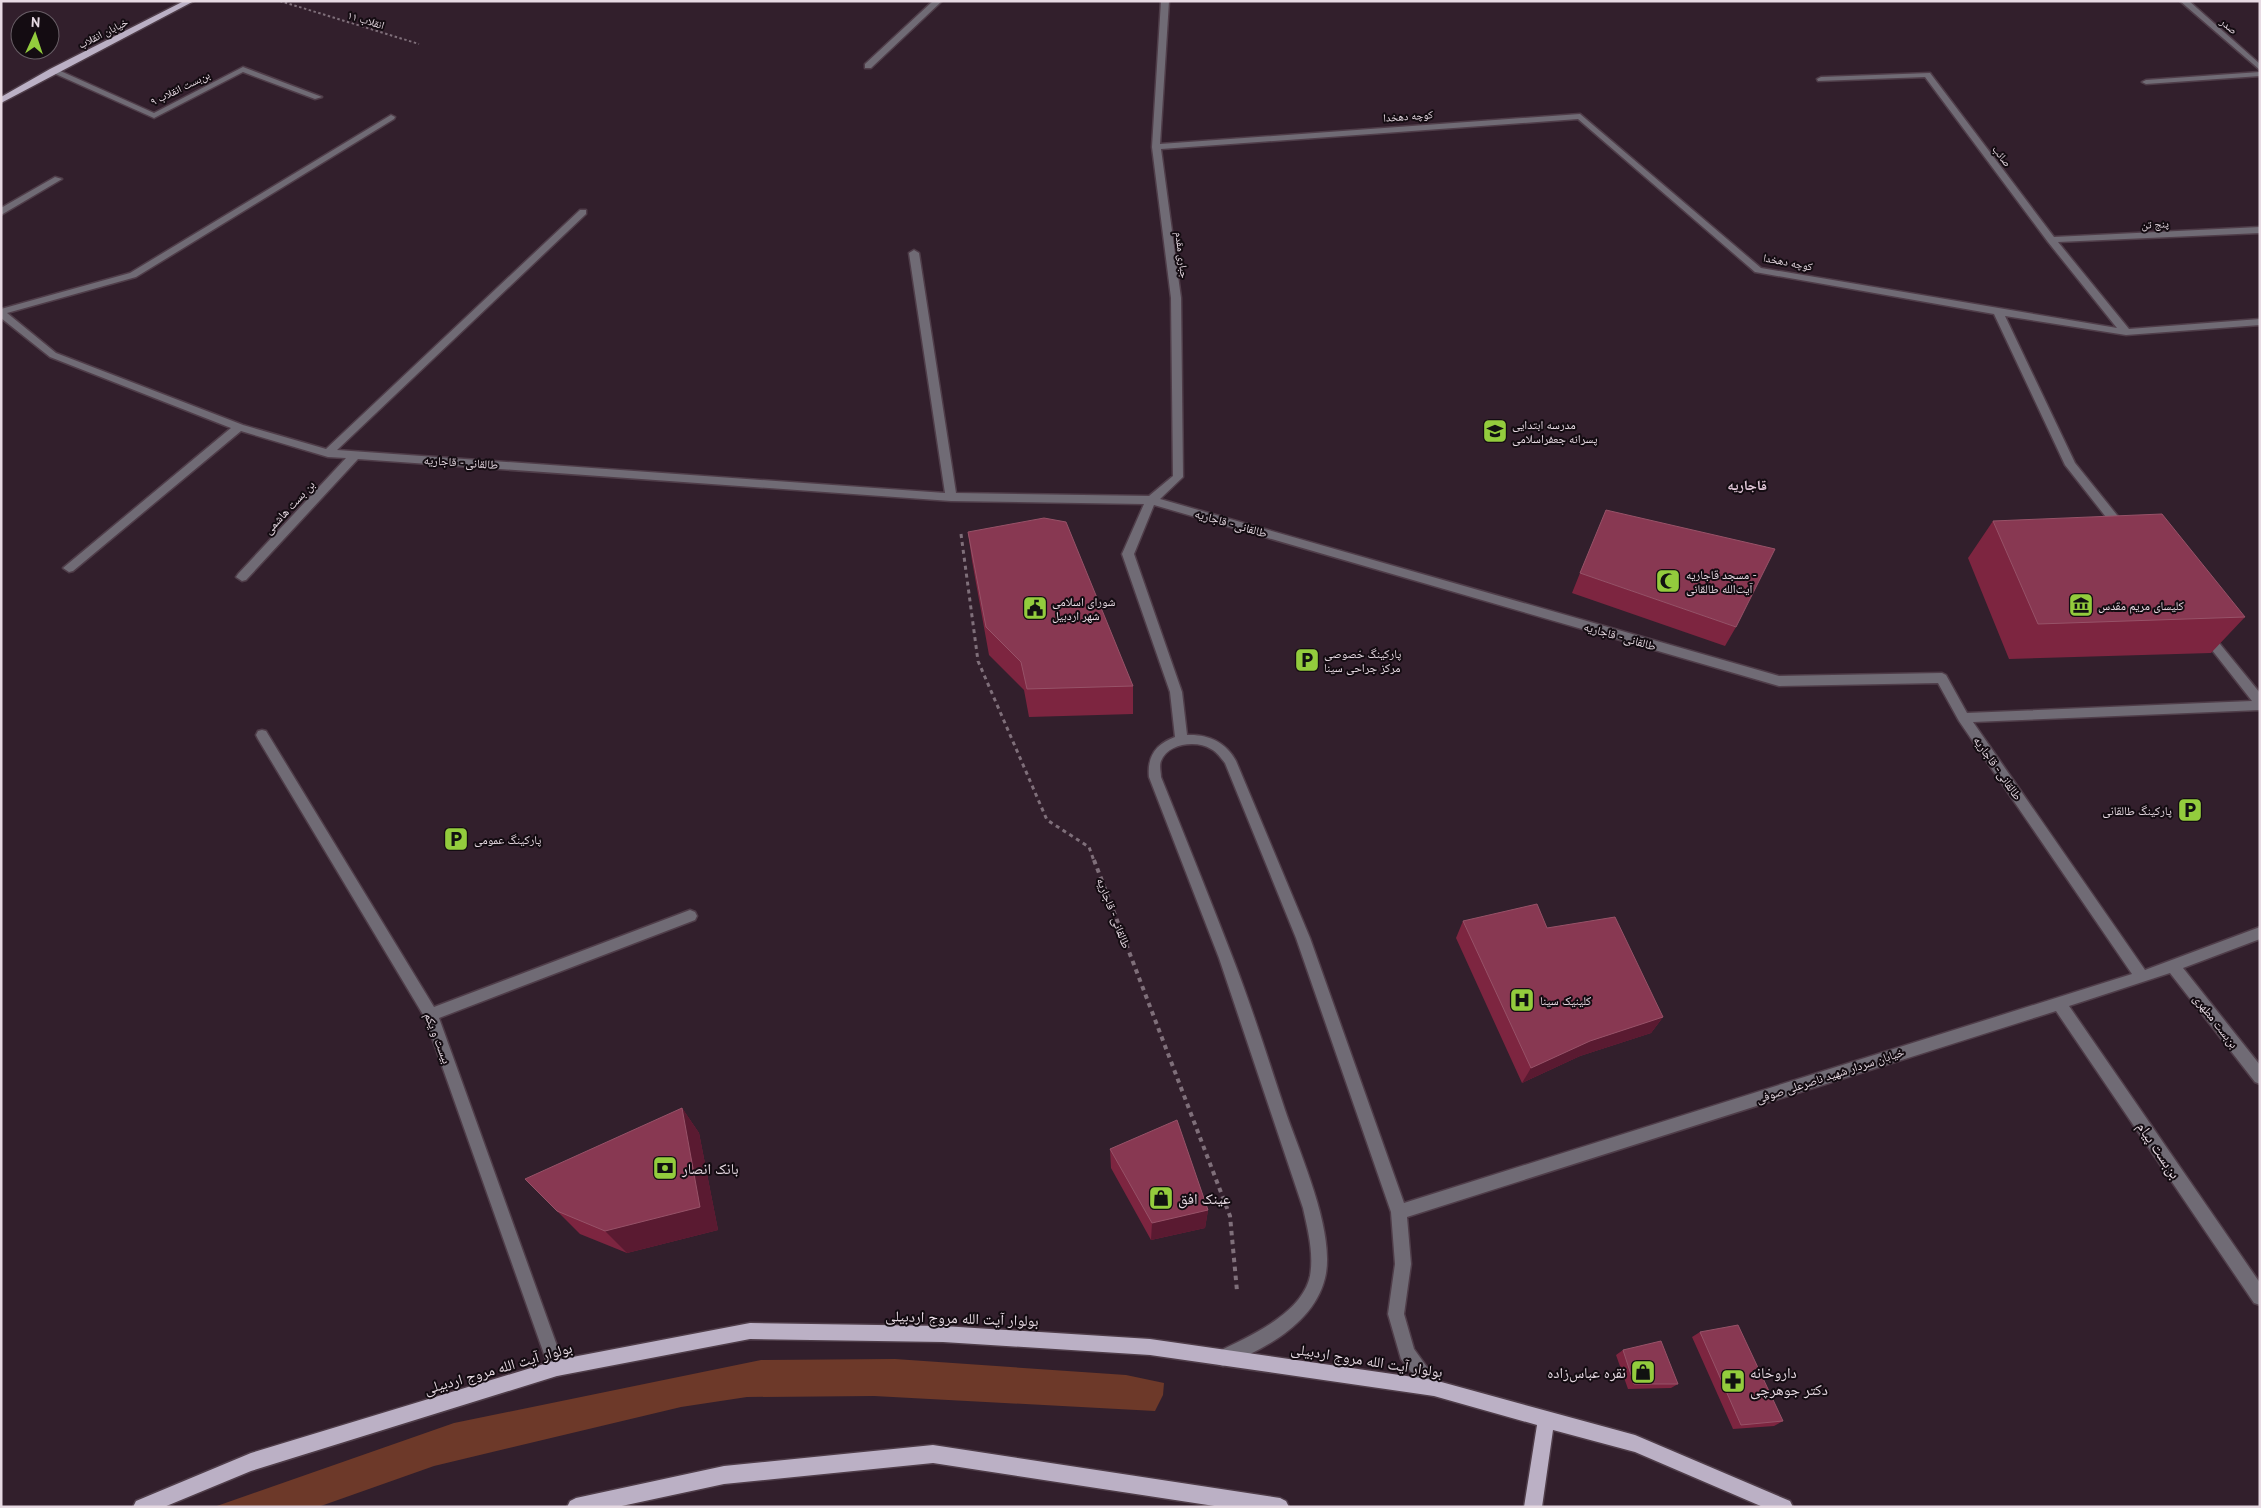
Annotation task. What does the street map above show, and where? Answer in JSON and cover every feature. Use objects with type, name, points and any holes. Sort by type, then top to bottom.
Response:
[{"type":"main road","name":"خیابان انقلاب","points":[[1,101],[190,1]]},
{"type":"main road","name":"بولوار آیت الله مروج اردبیلی","points":[[142,1507],[251,1462],[557,1368],[750,1332],[943,1334],[1150,1347],[1434,1388],[1635,1444],[1784,1507]]},
{"type":"main road","points":[[1533,1507],[1546,1418]]},
{"type":"main road","points":[[576,1507],[724,1475],[933,1454],[1280,1507]]},
{"type":"street","points":[[868,66],[938,1]]},
{"type":"street","name":"جباری مقدم","points":[[1151,500],[1178,477],[1176,298],[1156,147],[1165,1]]},
{"type":"street","name":"صدر","points":[[2184,1],[2260,68]]},
{"type":"street","name":"بن‌بست انقلاب ۹","points":[[53,72],[154,116],[243,69],[318,98]]},
{"type":"street","points":[[2146,82],[2260,74]]},
{"type":"street","name":"صائب","points":[[1821,79],[1927,75],[2051,240],[2126,332]]},
{"type":"street","name":"کوچه دهخدا","points":[[1156,147],[1580,116],[1758,270],[1998,312],[2126,332],[2260,322]]},
{"type":"street","points":[[1,313],[133,276],[391,117]]},
{"type":"street","points":[[1,212],[58,179]]},
{"type":"street","points":[[328,453],[583,212]]},
{"type":"street","name":"پنج تن","points":[[2051,240],[2260,230]]},
{"type":"street","points":[[914,253],[951,496]]},
{"type":"street","points":[[1998,312],[2070,465],[2125,534]]},
{"type":"street","name":"طالقانی - قاجاریه","points":[[1,313],[54,355],[239,427],[328,453],[951,496],[1151,500],[1779,682],[1942,678],[1963,718],[2142,977]]},
{"type":"street","points":[[69,568],[239,427]]},
{"type":"street","name":"بن بست هاشمی","points":[[242,577],[355,455]]},
{"type":"street","points":[[1151,500],[1128,554],[1176,692],[1182,741]]},
{"type":"street","points":[[2199,626],[2260,703]]},
{"type":"street","points":[[1963,718],[2260,703]]},
{"type":"street","name":"بیست و یکم","points":[[262,735],[431,1015],[557,1368]]},
{"type":"street","points":[[1223,1358],[1265,1338],[1296,1313],[1316,1284],[1319,1248],[1311,1208],[1226,958],[1155,777],[1155,762],[1162,749],[1182,741],[1195,740],[1211,743],[1221,749],[1230,761],[1303,938],[1399,1212],[1402,1264],[1396,1314],[1407,1353],[1434,1388]]},
{"type":"street","points":[[431,1015],[690,916]]},
{"type":"street","name":"خیابان سردار شهید ناصرعلی صوفی","points":[[1399,1212],[2059,1004],[2142,977],[2260,933]]},
{"type":"street","name":"بن‌بست مطهری","points":[[2172,965],[2260,1078]]},
{"type":"street","name":"بن‌بست پیام","points":[[2059,1004],[2260,1297]]},
{"type":"path","name":"انقلاب ۱۱","points":[[280,1],[419,44]]},
{"type":"path","name":"طالقانی - قاجاریه","points":[[951,496],[960,526],[978,661],[1047,820],[1089,847],[1230,1216],[1237,1291]]},
{"type":"shaded area","points":[[895,1359],[1126,1375],[1164,1383],[1163,1395],[1155,1411],[874,1396],[747,1397],[681,1407],[434,1466],[318,1507],[214,1507],[454,1423],[761,1360]]},
{"type":"building","name":"مسجد قاجاریه - آیت‌الله طالقانی","points":[[1606,510],[1775,549],[1736,627],[1580,573]]},
{"type":"building","points":[[2162,514],[2245,617],[2038,624],[1993,521]]},
{"type":"building","name":"شورای اسلامی شهر اردبیل","points":[[1044,518],[1066,522],[1133,686],[1027,689],[1021,662],[986,627],[968,532]]},
{"type":"building","points":[[1537,904],[1547,928],[1615,917],[1663,1017],[1590,1041],[1531,1068],[1463,921]]},
{"type":"building","points":[[682,1108],[700,1207],[605,1231],[557,1211],[525,1179]]},
{"type":"building","name":"عینک افق","points":[[1177,1120],[1208,1210],[1152,1223],[1110,1149]]},
{"type":"building","name":"داروخانه دکتر جوهرچی","points":[[1738,1325],[1783,1421],[1741,1425],[1700,1332]]},
{"type":"building","name":"نقره عباس‌زاده","points":[[1661,1341],[1678,1384],[1634,1384],[1623,1350]]},
{"type":"place","name":"مدرسه ابتدایی پسرانه جعفراسلامی","points":[[1495,431]]},
{"type":"place","name":"مسجد قاجاریه - آیت‌الله طالقانی","points":[[1668,581]]},
{"type":"place","name":"کلیسای مریم مقدس","points":[[2081,605]]},
{"type":"place","name":"شورای اسلامی شهر اردبیل","points":[[1035,608]]},
{"type":"place","name":"پارکینگ خصوصی مرکز جراحی سینا","points":[[1307,660]]},
{"type":"place","name":"پارکینگ طالقانی","points":[[2190,810]]},
{"type":"place","name":"پارکینگ عمومی","points":[[456,839]]},
{"type":"place","name":"کلینیک سینا","points":[[1522,1000]]},
{"type":"place","name":"بانک انصار","points":[[665,1168]]},
{"type":"place","name":"عینک افق","points":[[1161,1198]]},
{"type":"place","name":"نقره عباس‌زاده","points":[[1643,1372]]},
{"type":"place","name":"داروخانه دکتر جوهرچی","points":[[1733,1381]]},
{"type":"district","name":"قاجاریه","points":[[1747,485]]}]
